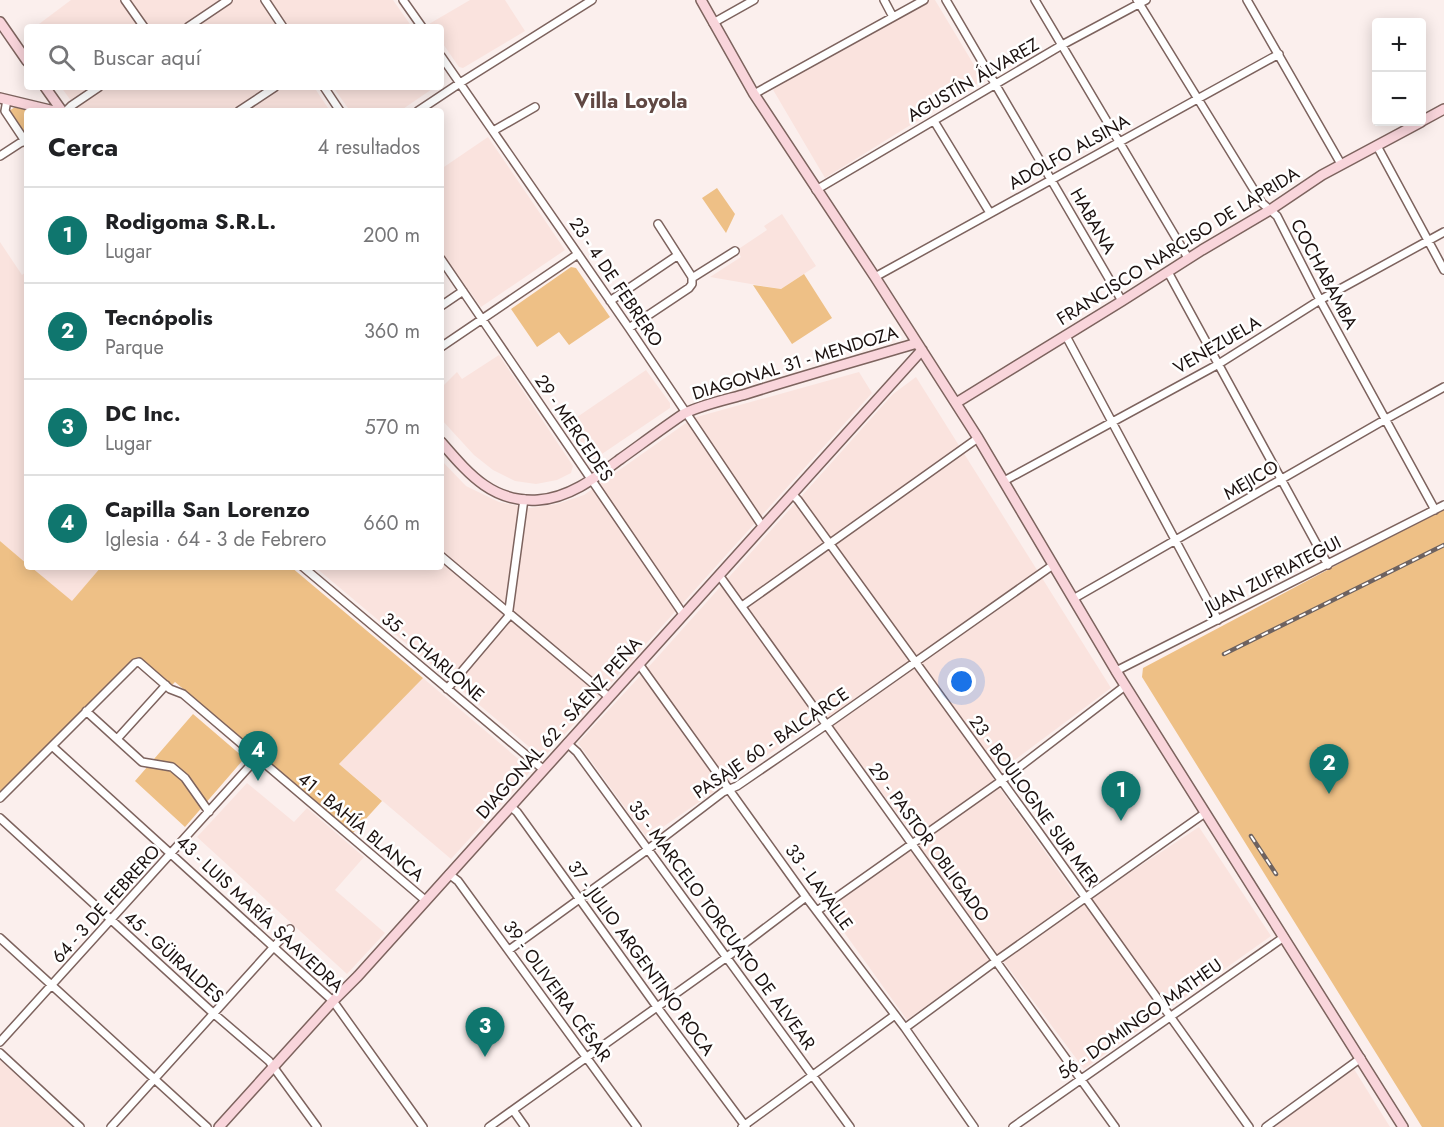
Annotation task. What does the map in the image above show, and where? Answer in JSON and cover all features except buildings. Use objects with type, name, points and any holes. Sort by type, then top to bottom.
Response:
[{"type":"main road","points":[[700,0],[754,94],[978,438],[1125,686],[1403,1127]]},
{"type":"main road","points":[[0,21],[24,56]]},
{"type":"main road","points":[[47,90],[62,108]]},
{"type":"main road","points":[[3,99],[41,108]]},
{"type":"main road","name":"FRANCISCO NARCISO DE LAPRIDA","points":[[1426,118],[1444,108]]},
{"type":"main road","name":"FRANCISCO NARCISO DE LAPRIDA","points":[[956,404],[1188,258],[1270,210],[1322,175],[1412,126]]},
{"type":"main road","name":"DIAGONAL 31 - MENDOZA","points":[[444,445],[484,486],[511,497],[539,500],[573,490],[591,480],[686,413],[778,384],[919,346]]},
{"type":"main road","name":"DIAGONAL 62 - SÁENZ PEÑA","points":[[219,1127],[763,527],[919,346]]},
{"type":"street","points":[[125,0],[142,24]]},
{"type":"street","points":[[192,24],[228,0]]},
{"type":"street","points":[[265,0],[281,24]]},
{"type":"street","points":[[403,0],[420,24]]},
{"type":"street","points":[[422,108],[592,0]]},
{"type":"street","points":[[713,22],[754,0]]},
{"type":"street","points":[[884,0],[893,17]]},
{"type":"street","points":[[754,94],[924,0]]},
{"type":"street","name":"HABANA","points":[[946,0],[1122,301]]},
{"type":"street","points":[[1035,0],[1188,258]]},
{"type":"street","points":[[1247,0],[1341,164]]},
{"type":"street","name":"AGUSTÍN ÁLVAREZ","points":[[816,190],[1141,1]]},
{"type":"street","name":"COCHABAMBA","points":[[1141,1],[1262,203],[1277,216],[1320,300],[1435,510]]},
{"type":"street","name":"ADOLFO ALSINA","points":[[875,277],[1279,54]]},
{"type":"street","name":"23 - 4 DE FEBRERO","points":[[444,60],[763,527]]},
{"type":"street","points":[[68,108],[95,90]]},
{"type":"street","points":[[244,108],[270,90]]},
{"type":"street","points":[[326,90],[338,108]]},
{"type":"street","points":[[3,99],[5,111],[24,138]]},
{"type":"street","points":[[493,131],[535,107]]},
{"type":"street","points":[[934,121],[990,213]]},
{"type":"street","points":[[0,156],[24,142]]},
{"type":"street","points":[[1377,146],[1444,270]]},
{"type":"street","points":[[629,328],[692,284],[692,278],[658,224]]},
{"type":"street","name":"VENEZUELA","points":[[1004,481],[1217,365],[1320,300],[1444,232]]},
{"type":"street","points":[[692,278],[735,251]]},
{"type":"street","points":[[444,345],[578,254]]},
{"type":"street","points":[[610,301],[678,255]]},
{"type":"street","name":"29 - MERCEDES","points":[[444,262],[683,614]]},
{"type":"street","points":[[444,271],[448,268]]},
{"type":"street","points":[[1167,272],[1328,565]]},
{"type":"street","points":[[444,304],[463,291]]},
{"type":"street","points":[[1066,336],[1218,620]]},
{"type":"street","name":"MEJICO","points":[[1073,599],[1444,387]]},
{"type":"street","points":[[742,606],[978,438]]},
{"type":"street","name":"23 - BOULOGNE SUR MER","points":[[792,494],[1249,1127]]},
{"type":"street","points":[[447,689],[509,614],[524,500]]},
{"type":"street","name":"JUAN ZUFRIATEGUI","points":[[1116,671],[1444,505]]},
{"type":"street","points":[[444,559],[609,697]]},
{"type":"street","name":"PASAJE 60 - BALCARCE","points":[[509,950],[723,792],[737,786],[826,725],[1053,565]]},
{"type":"street","name":"35 - CHARLONE","points":[[307,570],[544,770]]},
{"type":"street","name":"29 - PASTOR OBLIGADO","points":[[719,575],[1115,1127]]},
{"type":"street","name":"41 - BAHÍA BLANCA","points":[[86,711],[135,663],[139,662],[170,689],[183,694],[425,900]]},
{"type":"street","name":"33 - LAVALLE","points":[[639,664],[806,897],[895,1014],[974,1127]]},
{"type":"street","points":[[117,740],[165,685]]},
{"type":"street","points":[[817,910],[1001,781],[1125,686]]},
{"type":"street","points":[[0,798],[86,711],[142,762],[172,767],[185,778],[209,812]]},
{"type":"street","name":"35 - MARCELO TORCUATO DE ALVEAR","points":[[567,743],[577,752],[850,1127]]},
{"type":"street","name":"43 - LUIS MARÍA SAAVEDRA","points":[[52,746],[333,1001],[423,1127]]},
{"type":"street","name":"64 - 3 DE FEBRERO","points":[[0,1042],[257,758]]},
{"type":"street","name":"37 - JULIO ARGENTINO ROCA","points":[[511,807],[517,812],[744,1126]]},
{"type":"street","points":[[905,1028],[1205,813]]},
{"type":"street","name":"45 - GÜIRALDES","points":[[0,818],[213,1013],[269,1061],[317,1127]]},
{"type":"street","name":"39 - OLIVEIRA CÉSAR","points":[[449,874],[459,881],[637,1127]]},
{"type":"street","points":[[489,1127],[727,957],[806,897]]},
{"type":"street","points":[[111,1127],[290,929]]},
{"type":"street","name":"56 - DOMINGO MATHEU","points":[[1013,1127],[1284,937]]},
{"type":"street","points":[[0,938],[207,1127]]},
{"type":"street","points":[[744,1126],[895,1014]]},
{"type":"street","points":[[0,1053],[80,1127]]},
{"type":"street","points":[[1266,1127],[1360,1058]]},
{"type":"street","points":[[513,1110],[525,1127]]},
{"type":"shaded area","points":[[71,0],[393,0],[410,24],[39,24]]},
{"type":"shaded area","points":[[470,0],[505,0],[525,31],[463,68],[459,67],[444,45],[444,24],[429,24]]},
{"type":"shaded area","points":[[928,0],[935,0],[983,80],[825,178],[772,88]]},
{"type":"shaded area","points":[[63,90],[316,90],[328,108],[76,108]]},
{"type":"shaded area","points":[[335,90],[431,90],[404,108],[348,108]]},
{"type":"shaded area","points":[[15,107],[24,109],[24,134],[23,134],[9,111]]},
{"type":"shaded area","points":[[488,137],[565,250],[481,307],[444,256],[444,167]]},
{"type":"shaded area","points":[[717,188],[735,214],[726,233],[702,198]]},
{"type":"shaded area","points":[[782,214],[816,266],[781,289],[710,277],[741,257],[737,250],[767,230],[764,226]]},
{"type":"shaded area","points":[[0,242],[22,275],[24,273],[24,561],[0,541]]},
{"type":"shaded area","points":[[571,267],[576,268],[610,317],[569,345],[559,332],[537,347],[511,309]]},
{"type":"shaded area","points":[[804,274],[832,318],[792,344],[753,285],[781,289]]},
{"type":"shaded area","points":[[499,355],[573,466],[571,473],[557,480],[536,484],[515,481],[493,470],[474,455],[444,422],[444,385],[457,372],[462,379]]},
{"type":"shaded area","points":[[646,370],[670,403],[670,408],[593,460],[587,459],[564,426]]},
{"type":"shaded area","points":[[859,372],[872,393],[545,756],[540,756],[319,570],[444,570],[444,463],[466,486],[499,502],[530,508],[557,504],[584,495],[693,418]]},
{"type":"shaded area","points":[[916,377],[1111,688],[992,777],[1082,904],[1199,827],[1271,936],[1084,1069],[998,954],[907,1020],[826,907],[919,843],[825,715],[647,838],[578,743],[893,394]]},
{"type":"shaded area","points":[[1444,508],[1444,1127],[1422,1127],[1142,677],[1143,668]]},
{"type":"shaded area","points":[[0,541],[24,561],[24,570],[35,570],[72,601],[98,570],[295,570],[423,678],[339,764],[382,801],[353,833],[175,682],[172,685],[138,658],[0,792]]},
{"type":"shaded area","points":[[35,570],[99,570],[72,602]]},
{"type":"shaded area","points":[[423,678],[529,768],[529,773],[451,859],[339,764]]},
{"type":"shaded area","points":[[193,714],[242,756],[243,760],[185,827],[135,781]]},
{"type":"shaded area","points":[[247,783],[294,822],[307,808],[364,857],[335,890],[385,933],[347,974],[197,837]]},
{"type":"shaded area","points":[[0,1059],[75,1127],[0,1127]]},
{"type":"shaded area","points":[[1354,1069],[1390,1127],[1274,1127]]},
{"type":"railway","points":[[1224,654],[1444,545]]},
{"type":"railway","points":[[1251,836],[1276,874]]},
{"type":"place","name":"Capilla San Lorenzo","points":[[258,781]]},
{"type":"place","name":"Tecnópolis","points":[[1329,794]]},
{"type":"place","name":"Rodigoma S.R.L.","points":[[1121,821]]},
{"type":"place","name":"DC Inc.","points":[[485,1057]]},
{"type":"district","name":"Villa Loyola","points":[[631,101]]}]
